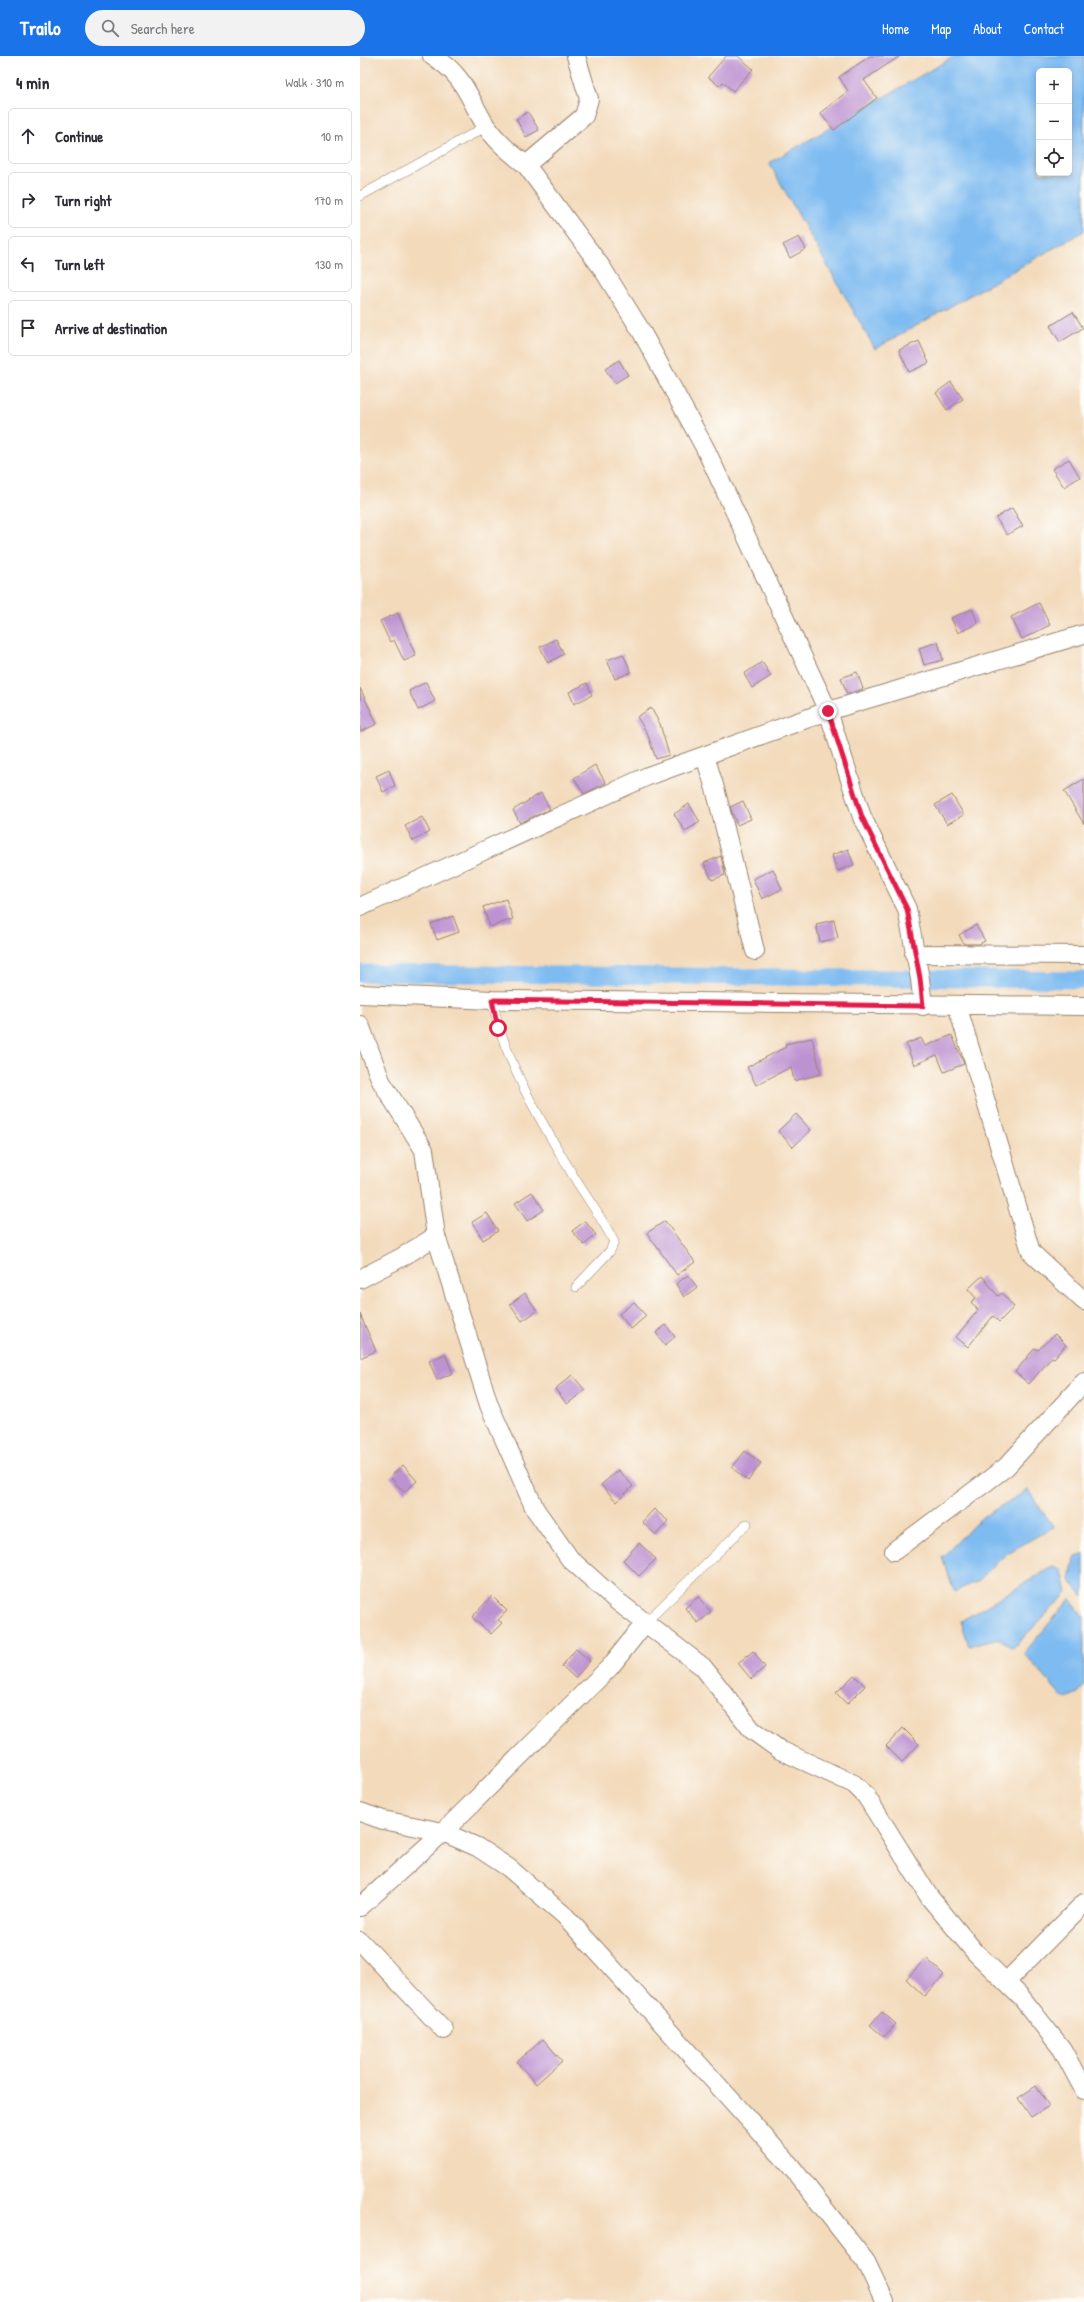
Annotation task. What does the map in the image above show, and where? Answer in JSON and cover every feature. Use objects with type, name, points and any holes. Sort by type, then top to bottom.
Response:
[{"type":"street","points":[[432,56],[449,66],[458,76],[486,126],[505,149],[526,165],[602,268],[640,330],[705,448],[828,711],[862,817],[907,909],[914,954],[920,978],[923,1006]]},
{"type":"street","points":[[526,165],[584,116],[589,99],[576,56]]},
{"type":"street","points":[[360,907],[648,776],[828,711],[1084,634]]},
{"type":"street","points":[[705,756],[716,792],[755,951]]},
{"type":"street","points":[[914,954],[1084,955]]},
{"type":"street","points":[[360,994],[492,1000],[923,1006],[1084,1006]]},
{"type":"street","points":[[957,1005],[1031,1252],[1084,1301]]},
{"type":"street","points":[[360,1025],[381,1081],[424,1150],[436,1236],[489,1405],[535,1509],[570,1559],[645,1623],[703,1667],[752,1730],[780,1750],[854,1784],[866,1796],[930,1898],[975,1952],[1021,1997],[1062,2049],[1084,2090]]},
{"type":"street","points":[[360,1279],[402,1257],[436,1236]]},
{"type":"street","points":[[894,1551],[1006,1467],[1084,1382]]},
{"type":"street","points":[[360,1907],[443,1832],[610,1667],[645,1623]]},
{"type":"street","points":[[360,1812],[383,1820],[443,1832],[478,1847],[509,1868],[565,1916],[789,2164],[866,2262],[885,2302]]},
{"type":"street","points":[[1006,1982],[1084,1903]]},
{"type":"street","points":[[360,1941],[444,2030]]},
{"type":"lane","points":[[360,196],[486,126]]},
{"type":"lane","points":[[492,1000],[498,1028],[524,1090],[571,1173],[606,1225],[614,1242],[610,1251],[576,1287]]},
{"type":"lane","points":[[645,1623],[747,1524]]},
{"type":"water","points":[[955,56],[1084,56],[1084,231],[875,349],[769,163]]},
{"type":"water","points":[[1028,1490],[1053,1527],[1006,1554],[978,1581],[954,1592],[942,1557],[981,1518]]},
{"type":"water","points":[[1084,1554],[1084,1598],[1070,1580],[1074,1558]]},
{"type":"water","points":[[1052,1567],[1062,1570],[1067,1593],[1013,1648],[1000,1639],[969,1646],[961,1621]]},
{"type":"water","points":[[1070,1599],[1084,1617],[1084,1686],[1078,1693],[1064,1699],[1024,1653]]},
{"type":"building","points":[[726,56],[738,56],[753,69],[733,91],[723,82],[719,86],[708,77]]},
{"type":"building","points":[[870,56],[900,56],[864,80],[877,98],[834,130],[820,113],[848,91],[839,77]]},
{"type":"building","points":[[528,112],[539,130],[526,137],[516,119]]},
{"type":"building","points":[[799,237],[806,249],[790,258],[783,245]]},
{"type":"building","points":[[1073,312],[1083,328],[1060,342],[1050,326]]},
{"type":"building","points":[[919,341],[929,363],[909,372],[899,350]]},
{"type":"building","points":[[619,360],[628,375],[615,383],[605,369]]},
{"type":"building","points":[[951,382],[963,399],[947,410],[936,393]]},
{"type":"building","points":[[1069,459],[1080,477],[1064,487],[1052,469]]},
{"type":"building","points":[[1012,508],[1023,526],[1007,535],[996,518]]},
{"type":"building","points":[[1039,603],[1050,625],[1022,639],[1011,617]]},
{"type":"building","points":[[972,609],[978,623],[958,633],[951,618]]},
{"type":"building","points":[[398,613],[416,656],[404,661],[394,640],[390,642],[380,621]]},
{"type":"building","points":[[556,639],[564,654],[548,663],[540,647]]},
{"type":"building","points":[[938,642],[943,660],[924,665],[919,648]]},
{"type":"building","points":[[623,654],[631,672],[615,679],[607,660]]},
{"type":"building","points":[[762,662],[771,676],[752,688],[744,674]]},
{"type":"building","points":[[857,672],[863,689],[847,694],[841,678]]},
{"type":"building","points":[[426,682],[435,701],[418,710],[409,691]]},
{"type":"building","points":[[587,683],[592,695],[574,704],[569,692]]},
{"type":"building","points":[[360,688],[377,724],[360,732]]},
{"type":"building","points":[[651,708],[660,724],[669,755],[656,759],[647,733],[637,717]]},
{"type":"building","points":[[595,765],[606,783],[584,794],[574,778]]},
{"type":"building","points":[[389,770],[395,786],[383,792],[376,776]]},
{"type":"building","points":[[1084,779],[1084,824],[1064,791]]},
{"type":"building","points":[[541,793],[550,809],[520,823],[513,810]]},
{"type":"building","points":[[952,795],[964,815],[947,824],[935,805]]},
{"type":"building","points":[[743,801],[751,819],[737,825],[730,807]]},
{"type":"building","points":[[689,804],[700,822],[685,831],[674,814]]},
{"type":"building","points":[[422,817],[430,832],[413,841],[405,826]]},
{"type":"building","points":[[848,849],[854,865],[837,871],[832,855]]},
{"type":"building","points":[[721,856],[725,875],[712,880],[704,863]]},
{"type":"building","points":[[773,869],[782,889],[762,899],[753,879]]},
{"type":"building","points":[[506,899],[513,919],[490,927],[483,907]]},
{"type":"building","points":[[453,916],[459,932],[437,940],[431,924]]},
{"type":"building","points":[[834,920],[838,938],[820,942],[816,924]]},
{"type":"building","points":[[976,925],[985,941],[979,944],[964,944],[959,935]]},
{"type":"building","points":[[952,1035],[964,1064],[944,1072],[937,1055],[914,1065],[906,1044],[921,1038],[925,1046]]},
{"type":"building","points":[[812,1038],[821,1074],[794,1081],[791,1067],[756,1085],[747,1067],[786,1047],[785,1044]]},
{"type":"building","points":[[796,1114],[811,1130],[793,1147],[778,1131]]},
{"type":"building","points":[[532,1192],[544,1210],[527,1221],[515,1203]]},
{"type":"building","points":[[487,1213],[498,1231],[483,1240],[472,1222]]},
{"type":"building","points":[[585,1221],[596,1235],[584,1245],[572,1231]]},
{"type":"building","points":[[665,1221],[695,1262],[677,1275],[647,1233]]},
{"type":"building","points":[[688,1275],[697,1287],[684,1297],[676,1284]]},
{"type":"building","points":[[982,1276],[998,1296],[1002,1293],[1014,1307],[999,1322],[993,1316],[968,1347],[956,1337],[978,1310],[971,1302],[976,1298],[968,1289]]},
{"type":"building","points":[[525,1293],[537,1311],[522,1321],[510,1304]]},
{"type":"building","points":[[634,1302],[646,1316],[631,1329],[619,1314]]},
{"type":"building","points":[[360,1314],[376,1351],[360,1358]]},
{"type":"building","points":[[666,1325],[675,1337],[665,1345],[656,1333]]},
{"type":"building","points":[[1055,1334],[1066,1345],[1054,1358],[1052,1357],[1029,1384],[1015,1372],[1035,1348],[1038,1350]]},
{"type":"building","points":[[445,1354],[453,1373],[437,1380],[429,1361]]},
{"type":"building","points":[[572,1375],[585,1390],[567,1404],[555,1389]]},
{"type":"building","points":[[745,1451],[761,1463],[748,1481],[732,1468]]},
{"type":"building","points":[[403,1465],[417,1481],[404,1492],[390,1477]]},
{"type":"building","points":[[618,1470],[633,1486],[617,1502],[601,1485]]},
{"type":"building","points":[[654,1509],[668,1521],[656,1535],[642,1522]]},
{"type":"building","points":[[639,1543],[656,1559],[639,1576],[623,1560]]},
{"type":"building","points":[[492,1596],[507,1611],[498,1620],[502,1623],[491,1634],[472,1617]]},
{"type":"building","points":[[698,1597],[711,1612],[698,1623],[685,1608]]},
{"type":"building","points":[[576,1649],[590,1661],[575,1678],[562,1666]]},
{"type":"building","points":[[753,1651],[765,1667],[751,1679],[738,1663]]},
{"type":"building","points":[[854,1675],[865,1686],[847,1704],[836,1693]]},
{"type":"building","points":[[903,1728],[919,1744],[902,1762],[886,1746]]},
{"type":"building","points":[[926,1958],[944,1975],[924,1996],[906,1979]]},
{"type":"building","points":[[882,2012],[896,2024],[884,2037],[870,2025]]},
{"type":"building","points":[[543,2039],[562,2061],[536,2084],[517,2062]]},
{"type":"building","points":[[1036,2086],[1049,2106],[1031,2117],[1018,2098]]},
{"type":"waterway","points":[[360,973],[1084,980]]},
{"type":"route","points":[[498,1028],[492,1000],[923,1006],[920,978],[914,954],[907,909],[862,817],[828,711]]}]
